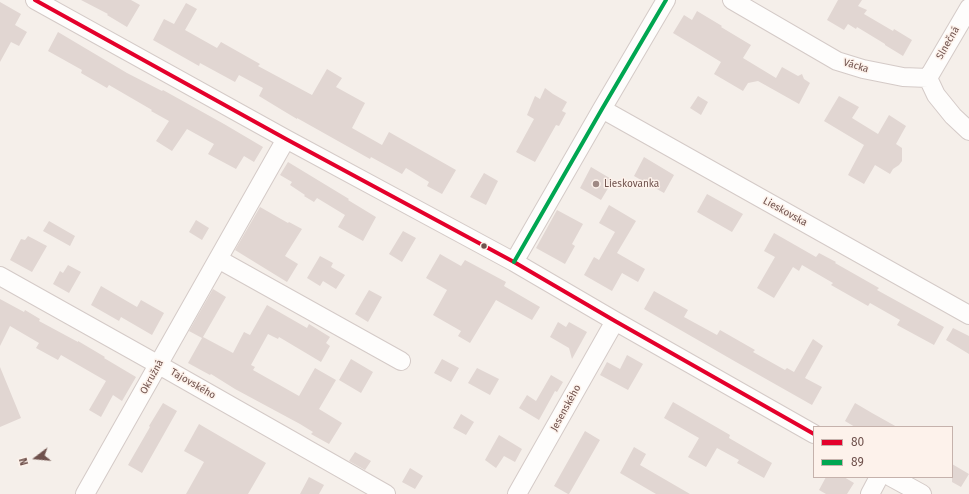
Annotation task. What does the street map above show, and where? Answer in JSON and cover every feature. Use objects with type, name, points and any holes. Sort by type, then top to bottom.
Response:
[{"type":"street","points":[[35,0],[286,139],[514,262],[813,433]]},
{"type":"street","points":[[514,262],[666,0]]},
{"type":"street","name":"Vácka","points":[[732,0],[837,61],[862,69],[903,77],[928,78]]},
{"type":"street","name":"Slnečná","points":[[928,78],[969,8]]},
{"type":"street","points":[[928,78],[936,95],[953,116],[969,131]]},
{"type":"street","name":"Lieskovska","points":[[602,109],[969,315]]},
{"type":"street","name":"Okružná","points":[[85,494],[286,139]]},
{"type":"street","points":[[218,259],[401,361]]},
{"type":"street","name":"Tajovského","points":[[0,276],[159,364],[386,494]]},
{"type":"street","name":"Jesenského","points":[[517,494],[615,321]]},
{"type":"street","points":[[870,494],[878,478]]},
{"type":"street","points":[[894,478],[922,494]]},
{"type":"building","points":[[81,0],[131,0],[140,5],[127,27],[107,15],[108,14]]},
{"type":"building","points":[[838,0],[862,0],[858,6],[867,10],[864,14],[912,40],[903,56],[857,27],[856,29],[848,24],[844,30],[827,20]]},
{"type":"building","points":[[0,2],[21,14],[15,25],[27,32],[19,46],[11,42],[0,62]]},
{"type":"building","points":[[186,3],[197,9],[185,30],[217,48],[221,42],[260,64],[258,66],[312,95],[327,69],[342,78],[336,87],[365,103],[352,128],[382,145],[389,132],[456,170],[442,194],[427,186],[429,182],[406,168],[402,174],[371,157],[370,159],[297,119],[259,96],[263,88],[239,75],[235,82],[200,63],[199,66],[153,40],[164,19],[174,24]]},
{"type":"building","points":[[697,11],[751,45],[743,58],[776,78],[782,67],[798,76],[802,74],[804,79],[810,83],[799,104],[758,81],[748,83],[743,91],[714,74],[721,62],[673,33],[684,15],[692,20]]},
{"type":"building","points":[[58,32],[127,73],[162,91],[163,90],[263,147],[254,162],[244,156],[236,169],[208,154],[214,144],[187,129],[172,151],[156,141],[169,121],[109,85],[107,88],[81,73],[82,70],[48,51]]},
{"type":"building","points":[[545,88],[567,102],[562,111],[566,113],[559,126],[556,125],[535,162],[516,152],[534,119],[527,115],[535,96],[540,99]]},
{"type":"building","points":[[698,96],[708,102],[701,115],[690,108]]},
{"type":"building","points":[[839,96],[859,107],[852,118],[878,134],[889,115],[906,126],[896,144],[902,148],[902,161],[890,174],[875,165],[864,184],[848,175],[864,145],[824,121]]},
{"type":"building","points":[[644,157],[674,175],[664,193],[634,176]]},
{"type":"building","points":[[288,162],[376,217],[363,241],[338,227],[345,215],[317,198],[314,202],[304,196],[305,195],[290,185],[292,182],[280,175]]},
{"type":"building","name":"Lieskovanka","points":[[591,167],[613,180],[601,200],[580,188]]},
{"type":"building","points":[[484,173],[498,181],[486,205],[470,197]]},
{"type":"building","points":[[707,194],[743,214],[732,232],[697,212]]},
{"type":"building","points":[[609,205],[636,221],[617,253],[645,269],[638,282],[622,273],[612,291],[584,275],[594,257],[599,260],[615,232],[599,223]]},
{"type":"building","points":[[260,207],[302,229],[285,256],[298,264],[287,282],[235,250]]},
{"type":"building","points":[[557,210],[583,224],[572,244],[575,246],[565,264],[536,248]]},
{"type":"building","points":[[196,220],[209,228],[202,240],[189,232]]},
{"type":"building","points":[[49,221],[75,236],[70,246],[43,231]]},
{"type":"building","points":[[403,231],[416,238],[402,262],[389,254]]},
{"type":"building","points":[[774,233],[816,257],[819,253],[836,262],[835,263],[879,288],[877,290],[944,327],[934,345],[897,325],[900,320],[870,303],[868,306],[831,285],[833,283],[802,265],[799,271],[793,267],[774,298],[757,288],[775,257],[764,251]]},
{"type":"building","points":[[28,236],[47,246],[32,272],[10,260],[21,239],[25,240]]},
{"type":"building","points":[[440,254],[461,266],[465,260],[506,282],[504,286],[540,307],[532,320],[496,300],[470,343],[458,336],[461,331],[433,315],[447,290],[426,278]]},
{"type":"building","points":[[320,256],[333,263],[331,267],[345,275],[336,289],[323,281],[320,286],[307,278]]},
{"type":"building","points":[[68,265],[81,272],[69,293],[53,284],[60,271],[63,273]]},
{"type":"building","points":[[101,286],[137,307],[141,300],[164,313],[152,335],[121,317],[119,321],[91,305]]},
{"type":"building","points":[[213,289],[226,297],[203,337],[233,353],[244,332],[250,335],[267,305],[307,328],[309,324],[330,337],[326,343],[330,346],[321,362],[279,337],[278,339],[268,334],[251,365],[255,367],[253,370],[299,396],[315,368],[336,380],[319,409],[342,423],[329,444],[311,434],[313,432],[300,424],[235,389],[211,374],[210,375],[188,363],[202,338],[189,331]]},
{"type":"building","points":[[369,290],[382,297],[368,322],[355,314]]},
{"type":"building","points":[[654,291],[688,310],[684,317],[717,335],[720,330],[755,350],[753,352],[785,370],[787,368],[794,372],[813,339],[823,346],[805,378],[822,387],[812,405],[644,309]]},
{"type":"building","points":[[0,299],[24,312],[25,310],[40,319],[39,321],[78,341],[136,377],[122,401],[113,395],[101,417],[89,410],[106,381],[61,355],[58,360],[36,348],[39,343],[10,326],[0,346]]},
{"type":"building","points":[[558,322],[566,327],[569,322],[587,332],[572,359],[569,348],[550,337]]},
{"type":"building","points":[[953,328],[969,336],[969,354],[946,340]]},
{"type":"building","points":[[627,355],[643,364],[628,390],[600,375],[607,362],[620,369]]},
{"type":"building","points":[[351,359],[373,372],[361,393],[339,380]]},
{"type":"building","points":[[442,359],[459,368],[451,382],[434,373]]},
{"type":"building","points":[[0,367],[21,418],[0,427]]},
{"type":"building","points":[[477,368],[499,379],[490,395],[468,383]]},
{"type":"building","points":[[551,375],[563,382],[557,392],[555,391],[539,420],[519,408],[527,395],[536,401]]},
{"type":"building","points":[[673,402],[730,435],[729,438],[772,463],[764,478],[737,463],[739,460],[717,448],[706,467],[688,457],[699,438],[664,418]]},
{"type":"building","points":[[163,403],[177,411],[142,473],[128,465]]},
{"type":"building","points":[[855,403],[895,426],[853,426],[845,421]]},
{"type":"building","points":[[461,414],[474,422],[466,435],[453,428]]},
{"type":"building","points":[[199,424],[266,463],[248,494],[186,494],[204,462],[184,451]]},
{"type":"building","points":[[585,431],[600,440],[568,494],[554,486]]},
{"type":"building","points":[[499,435],[522,449],[515,462],[504,456],[496,468],[485,460]]},
{"type":"building","points":[[634,447],[646,454],[640,465],[690,494],[656,494],[620,473]]},
{"type":"building","points":[[355,452],[371,461],[365,470],[349,461]]},
{"type":"building","points":[[953,465],[969,474],[961,487],[952,482]]},
{"type":"building","points":[[410,468],[423,476],[415,489],[402,482]]},
{"type":"building","points":[[309,477],[324,485],[319,494],[300,494]]},
{"type":"building","points":[[825,478],[846,478],[854,483],[847,494],[826,494],[819,490]]},
{"type":"transit line","name":"80","points":[[35,0],[286,139],[514,262],[813,433]]},
{"type":"transit line","name":"89","points":[[514,262],[666,0]]},
{"type":"place","name":"Lieskovanka","points":[[596,184]]}]
